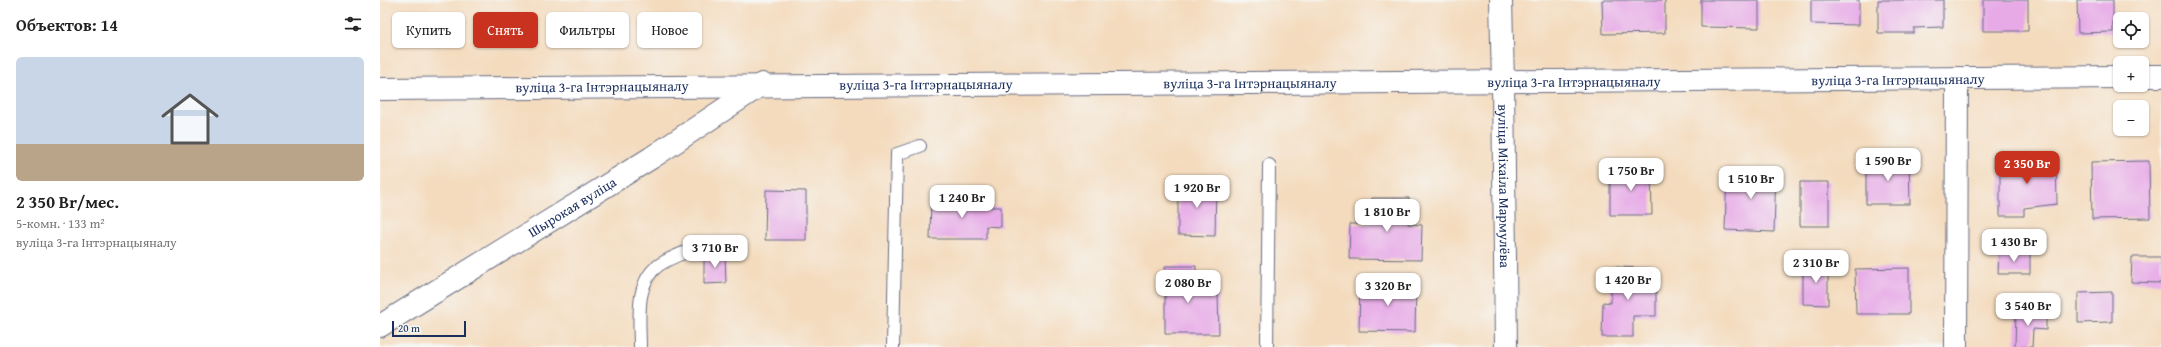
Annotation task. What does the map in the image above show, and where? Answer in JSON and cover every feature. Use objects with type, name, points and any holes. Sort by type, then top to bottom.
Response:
[{"type":"street","name":"вуліца Міхаіла Мармулёва","points":[[1500,0],[1504,82],[1506,347]]},
{"type":"street","points":[[2149,76],[2161,76]]},
{"type":"street","name":"вуліца 3-га Інтэрнацыяналу","points":[[380,89],[762,84],[1504,82],[2113,77]]},
{"type":"street","points":[[1956,347],[1957,79]]},
{"type":"street","name":"Шырокая вуліца","points":[[380,326],[651,158],[762,84]]},
{"type":"lane","points":[[893,347],[896,154],[920,146]]},
{"type":"lane","points":[[1267,347],[1269,165]]},
{"type":"lane","points":[[640,347],[640,301],[648,277],[658,265],[705,244]]},
{"type":"building","points":[[1602,0],[1665,0],[1665,33],[1603,34]]},
{"type":"building","points":[[1701,0],[1759,0],[1759,28],[1701,27]]},
{"type":"building","points":[[1811,0],[1859,0],[1859,25],[1811,24]]},
{"type":"building","points":[[1878,0],[1943,0],[1943,27],[1914,28],[1914,33],[1878,33]]},
{"type":"building","points":[[1983,0],[2028,0],[2028,31],[1983,31]]},
{"type":"building","points":[[2077,0],[2113,0],[2113,32],[2078,33]]},
{"type":"building","points":[[2025,158],[2056,158],[2057,204],[2024,208],[2024,216],[2000,216],[2000,162],[2026,161]]},
{"type":"building","points":[[1866,160],[1909,160],[1910,204],[1866,204]]},
{"type":"building","points":[[2149,161],[2150,218],[2092,219],[2091,162]]},
{"type":"building","points":[[1610,168],[1651,168],[1652,215],[1610,215]]},
{"type":"building","points":[[1727,169],[1776,170],[1774,232],[1725,230]]},
{"type":"building","points":[[1178,182],[1216,182],[1215,236],[1178,235]]},
{"type":"building","points":[[1800,182],[1829,182],[1829,226],[1800,226]]},
{"type":"building","points":[[766,190],[806,191],[806,240],[765,240]]},
{"type":"building","points":[[931,198],[987,199],[987,207],[1001,207],[1001,227],[986,226],[986,239],[930,239]]},
{"type":"building","points":[[1372,198],[1409,198],[1408,224],[1422,225],[1421,260],[1349,259],[1350,224],[1372,224]]},
{"type":"building","points":[[1999,251],[2030,251],[2030,274],[1998,274]]},
{"type":"building","points":[[704,254],[725,254],[726,283],[704,284]]},
{"type":"building","points":[[2132,257],[2161,257],[2161,283],[2131,282]]},
{"type":"building","points":[[1803,263],[1828,263],[1828,305],[1803,304]]},
{"type":"building","points":[[1165,266],[1196,266],[1196,295],[1218,295],[1219,334],[1165,334]]},
{"type":"building","points":[[1611,267],[1649,268],[1648,280],[1656,280],[1656,316],[1633,316],[1633,337],[1602,337],[1603,302],[1611,303]]},
{"type":"building","points":[[1909,268],[1909,314],[1856,314],[1855,269]]},
{"type":"building","points":[[1360,282],[1416,283],[1415,332],[1359,331]]},
{"type":"building","points":[[2112,292],[2112,322],[2078,323],[2078,293]]},
{"type":"building","points":[[2016,311],[2046,311],[2046,330],[2033,329],[2032,347],[2015,347]]}]
